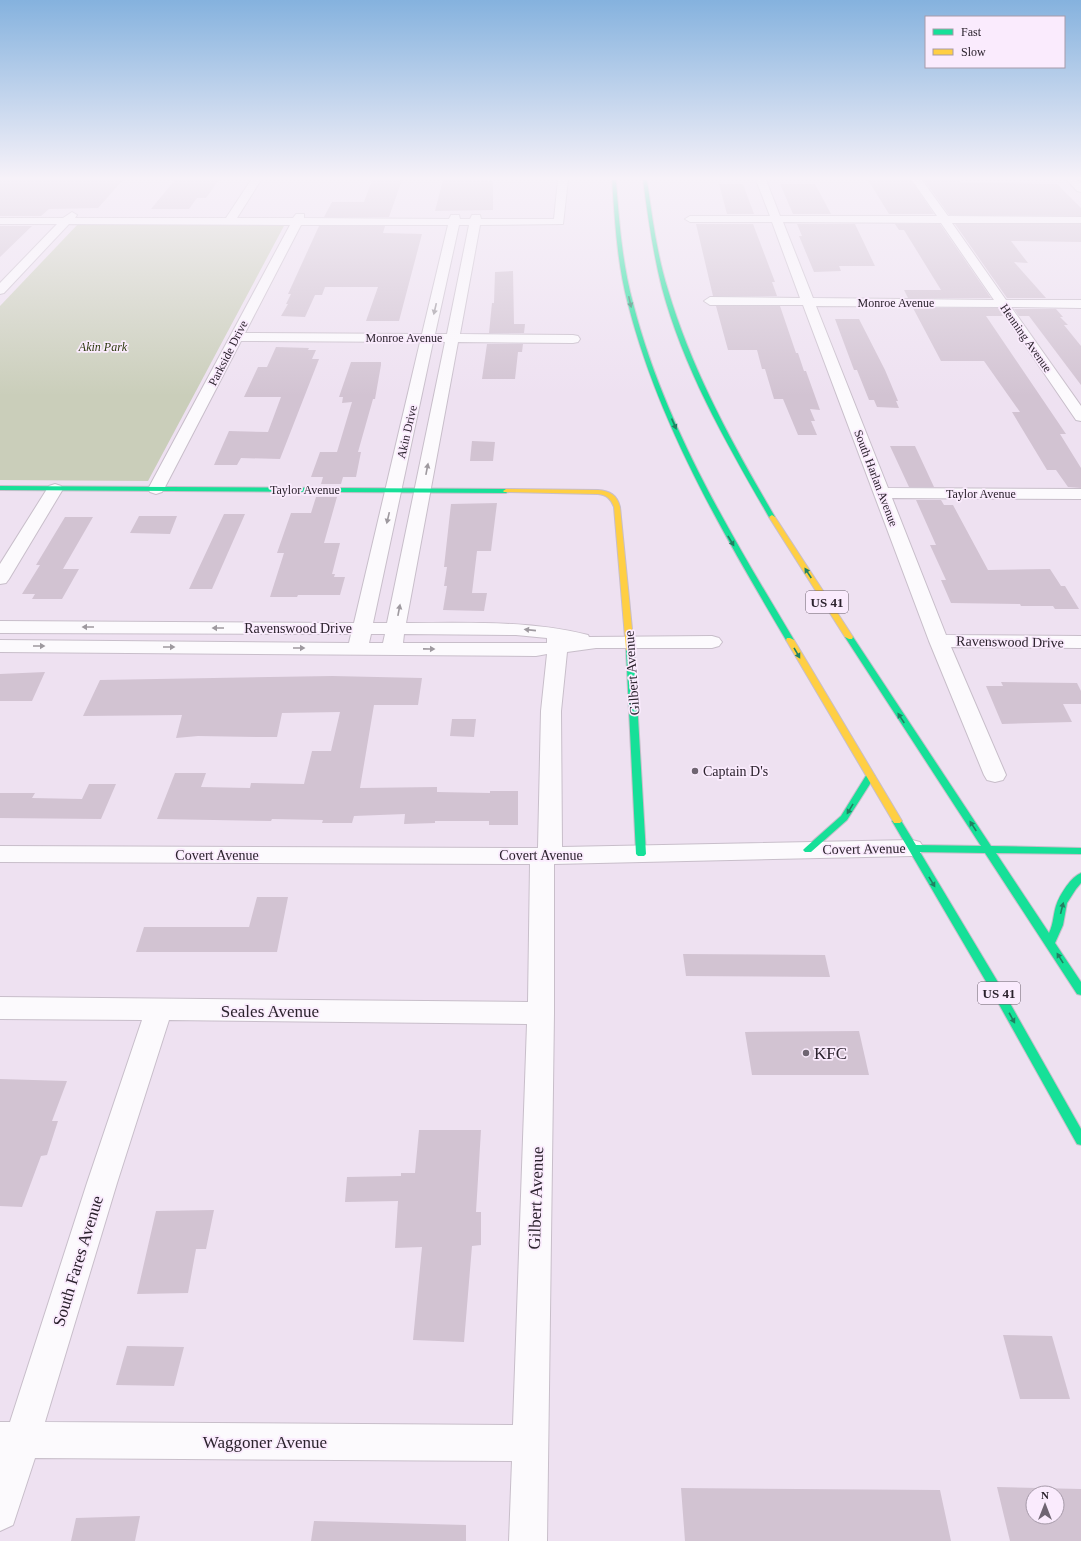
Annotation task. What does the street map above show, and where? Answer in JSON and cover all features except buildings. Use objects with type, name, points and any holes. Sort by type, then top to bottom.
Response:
[{"type":"main road","name":"US 41","points":[[621,252],[630,302],[661,397],[694,471],[726,532],[995,987],[1081,1140]]},
{"type":"main road","name":"US 41","points":[[657,252],[669,303],[686,352],[710,406],[770,515],[1081,991]]},
{"type":"main road","name":"Taylor Avenue","points":[[0,488],[598,492],[610,494]]},
{"type":"main road","name":"Gilbert Avenue","points":[[610,494],[615,500],[617,508],[630,642],[641,854]]},
{"type":"main road","points":[[808,850],[844,818],[870,776]]},
{"type":"main road","name":"Covert Avenue","points":[[912,848],[987,848],[1081,851]]},
{"type":"main road","points":[[1050,942],[1058,925],[1062,903],[1072,886],[1081,877]]},
{"type":"street","points":[[0,290],[36,252]]},
{"type":"street","name":"Parkside Drive","points":[[156,489],[281,252]]},
{"type":"street","name":"Akin Drive","points":[[358,648],[448,252]]},
{"type":"street","name":"Akin Drive","points":[[392,648],[469,252]]},
{"type":"street","name":"South Harlan Avenue","points":[[789,252],[939,641],[995,775]]},
{"type":"street","name":"Henning Avenue","points":[[967,252],[1081,417]]},
{"type":"street","name":"Monroe Avenue","points":[[710,301],[1081,304]]},
{"type":"street","name":"Monroe Avenue","points":[[236,337],[572,339]]},
{"type":"street","points":[[0,579],[56,489]]},
{"type":"street","name":"Taylor Avenue","points":[[882,493],[1081,494]]},
{"type":"street","name":"Ravenswood Drive","points":[[0,627],[524,629],[557,641],[712,642]]},
{"type":"street","name":"Ravenswood Drive","points":[[0,646],[536,650],[557,641]]},
{"type":"street","name":"Gilbert Avenue","points":[[528,1541],[529,1443],[546,856],[551,711],[557,641]]},
{"type":"street","name":"Ravenswood Drive","points":[[939,641],[1081,642]]},
{"type":"street","name":"Covert Avenue","points":[[0,854],[546,856],[912,848]]},
{"type":"street","name":"Seales Avenue","points":[[0,1008],[158,1011],[541,1013]]},
{"type":"street","name":"South Fares Avenue","points":[[0,1512],[11,1440],[102,1183],[158,1011]]},
{"type":"street","name":"Waggoner Avenue","points":[[11,1440],[529,1443]]},
{"type":"green space","name":"Akin Park","points":[[51,252],[270,252],[148,481],[0,480],[0,306]]},
{"type":"traffic: fast","points":[[621,252],[630,303],[643,348],[677,435],[720,518],[790,640]]},
{"type":"traffic: fast","points":[[656,252],[661,276],[674,320],[698,378],[711,407],[772,517]]},
{"type":"traffic: fast","points":[[0,488],[506,491]]},
{"type":"traffic: fast","points":[[849,637],[1081,991]]},
{"type":"traffic: fast","points":[[630,649],[641,854]]},
{"type":"traffic: fast","points":[[808,850],[844,818],[870,776]]},
{"type":"traffic: fast","points":[[897,821],[995,987],[1081,1140]]},
{"type":"traffic: fast","points":[[912,848],[1081,851]]},
{"type":"traffic: fast","points":[[1050,942],[1058,925],[1062,903],[1072,886],[1081,877]]},
{"type":"traffic: slow","points":[[506,491],[598,492],[608,494],[613,498],[617,507],[630,649]]},
{"type":"traffic: slow","points":[[772,517],[849,637]]},
{"type":"traffic: slow","points":[[790,640],[897,821]]},
{"type":"place","name":"Captain D's","points":[[695,771]]},
{"type":"place","name":"KFC","points":[[806,1053]]}]
